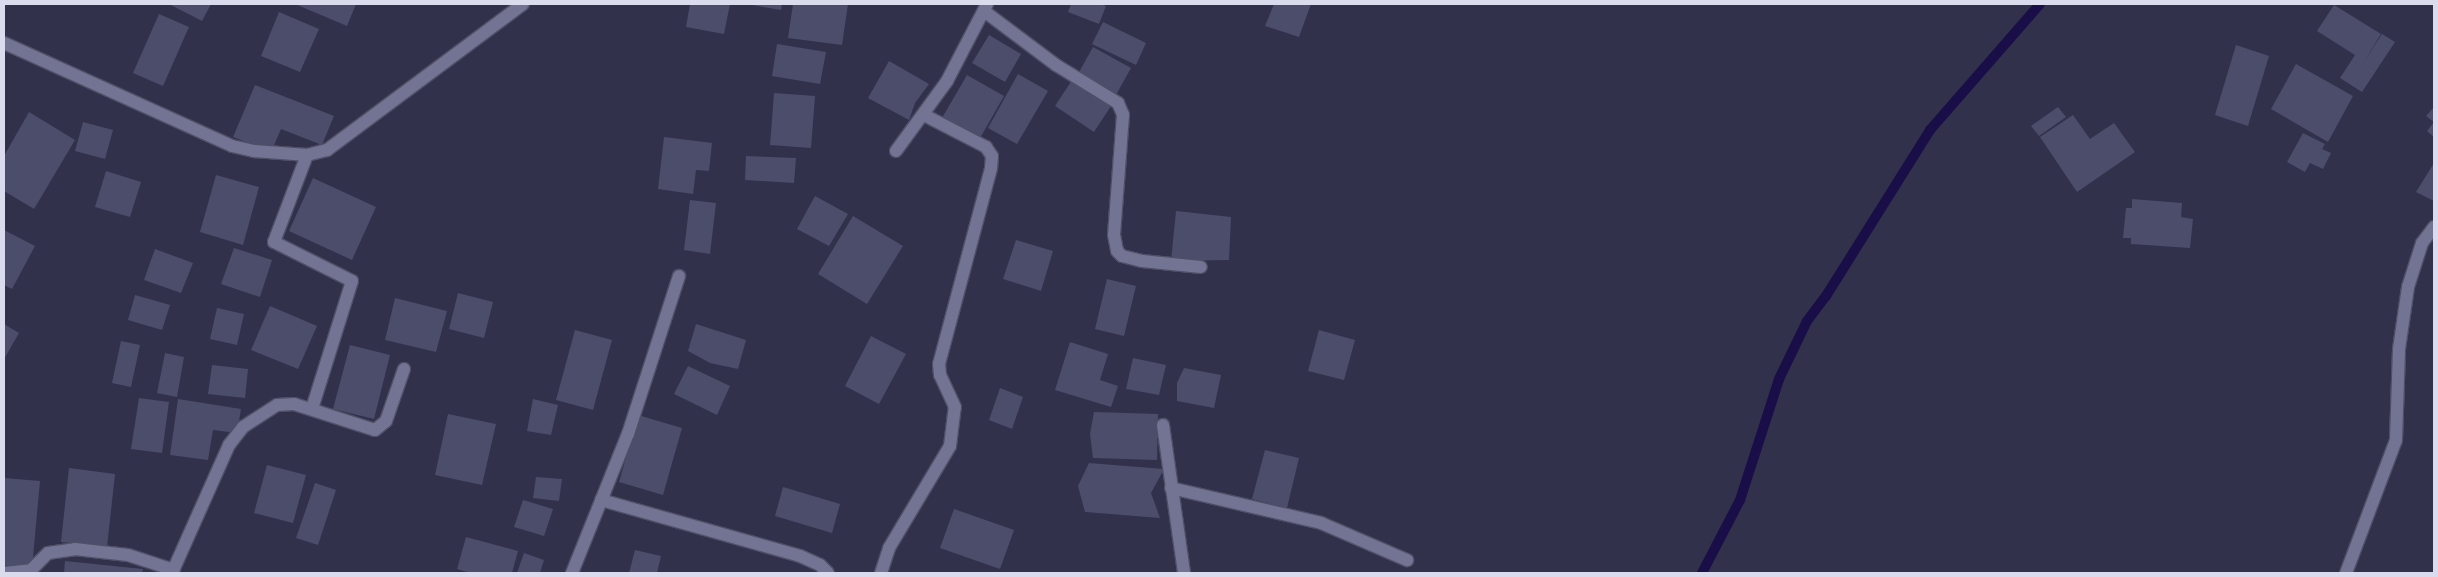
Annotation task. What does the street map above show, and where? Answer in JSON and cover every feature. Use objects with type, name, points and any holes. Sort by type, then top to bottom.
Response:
[{"type":"street","points":[[4,43],[232,146],[254,152],[307,155],[327,150],[523,4]]},
{"type":"street","points":[[896,151],[947,81],[986,7],[1056,65],[1118,103],[1123,116],[1114,235],[1117,251],[1122,256],[1142,261],[1201,267]]},
{"type":"street","points":[[881,573],[889,548],[950,446],[955,407],[940,375],[939,364],[992,168],[992,156],[986,147],[924,115]]},
{"type":"street","points":[[307,155],[274,242],[352,281],[312,409]]},
{"type":"street","points":[[2346,573],[2396,440],[2399,349],[2408,287],[2422,243],[2434,227]]},
{"type":"street","points":[[572,573],[628,434],[679,276]]},
{"type":"street","points":[[4,573],[31,570],[48,554],[75,549],[128,555],[173,571],[229,445],[244,427],[277,405],[294,404],[375,430],[386,421],[404,369]]},
{"type":"street","points":[[1163,425],[1184,573]]},
{"type":"street","points":[[1171,488],[1321,523],[1407,560]]},
{"type":"street","points":[[601,500],[800,556],[820,565],[828,573]]},
{"type":"building","points":[[169,4],[211,4],[202,21]]},
{"type":"building","points":[[295,4],[356,4],[347,26]]},
{"type":"building","points":[[690,4],[730,4],[724,34],[686,27]]},
{"type":"building","points":[[747,4],[782,4],[781,10]]},
{"type":"building","points":[[793,4],[848,4],[842,45],[788,38]]},
{"type":"building","points":[[1071,4],[1100,4],[1106,6],[1099,24],[1068,12]]},
{"type":"building","points":[[1274,4],[1311,4],[1299,37],[1265,26]]},
{"type":"building","points":[[2334,5],[2381,34],[2364,62],[2382,34],[2395,42],[2362,92],[2340,78],[2355,55],[2317,31]]},
{"type":"building","points":[[279,12],[319,29],[300,72],[261,56]]},
{"type":"building","points":[[159,14],[189,27],[163,86],[133,73]]},
{"type":"building","points":[[1103,22],[1146,43],[1136,65],[1092,44]]},
{"type":"building","points":[[989,35],[1021,54],[1005,82],[972,63]]},
{"type":"building","points":[[777,44],[826,52],[820,84],[772,76]]},
{"type":"building","points":[[2236,45],[2269,56],[2248,126],[2215,115]]},
{"type":"building","points":[[1093,47],[1131,68],[1116,95],[1078,74]]},
{"type":"building","points":[[889,61],[929,84],[915,103],[909,120],[868,98]]},
{"type":"building","points":[[2296,64],[2353,96],[2328,142],[2271,109]]},
{"type":"building","points":[[1018,74],[1048,91],[1017,144],[988,128]]},
{"type":"building","points":[[967,75],[1004,96],[979,140],[942,118]]},
{"type":"building","points":[[1074,77],[1113,103],[1094,132],[1055,106]]},
{"type":"building","points":[[255,85],[334,116],[322,145],[281,129],[271,152],[233,137]]},
{"type":"building","points":[[774,93],[815,96],[811,148],[770,145]]},
{"type":"building","points":[[2058,107],[2066,117],[2039,136],[2031,126]]},
{"type":"building","points":[[2434,107],[2434,122],[2426,116]]},
{"type":"building","points":[[29,112],[75,140],[34,209],[4,191],[4,156]]},
{"type":"building","points":[[2073,115],[2090,139],[2114,123],[2135,152],[2077,192],[2040,137]]},
{"type":"building","points":[[83,122],[113,130],[105,159],[75,151]]},
{"type":"building","points":[[2434,122],[2434,137],[2427,131]]},
{"type":"building","points":[[2303,133],[2325,144],[2322,149],[2331,153],[2323,169],[2310,163],[2305,172],[2287,162]]},
{"type":"building","points":[[664,137],[712,143],[709,171],[696,170],[693,194],[658,189]]},
{"type":"building","points":[[746,156],[796,158],[794,183],[745,180]]},
{"type":"building","points":[[2434,163],[2434,201],[2416,192]]},
{"type":"building","points":[[106,171],[141,182],[130,217],[95,207]]},
{"type":"building","points":[[216,175],[259,187],[243,245],[200,232]]},
{"type":"building","points":[[313,178],[376,207],[352,260],[289,231]]},
{"type":"building","points":[[815,196],[848,214],[829,246],[797,229]]},
{"type":"building","points":[[2132,199],[2182,203],[2181,217],[2193,219],[2190,248],[2131,244],[2131,238],[2123,238],[2126,208],[2132,208]]},
{"type":"building","points":[[690,200],[716,203],[710,254],[684,250]]},
{"type":"building","points":[[1176,211],[1231,217],[1229,260],[1171,261]]},
{"type":"building","points":[[853,216],[903,246],[867,304],[818,274]]},
{"type":"building","points":[[4,230],[35,246],[12,289],[4,285]]},
{"type":"building","points":[[1016,240],[1053,251],[1041,291],[1003,279]]},
{"type":"building","points":[[234,248],[272,260],[260,297],[221,284]]},
{"type":"building","points":[[155,249],[193,263],[181,293],[144,280]]},
{"type":"building","points":[[1107,279],[1136,286],[1124,336],[1095,329]]},
{"type":"building","points":[[458,293],[493,302],[484,338],[449,329]]},
{"type":"building","points":[[135,295],[170,305],[162,330],[128,320]]},
{"type":"building","points":[[395,298],[447,311],[436,352],[385,340]]},
{"type":"building","points":[[270,306],[317,326],[298,369],[251,350]]},
{"type":"building","points":[[217,308],[244,314],[237,345],[210,339]]},
{"type":"building","points":[[4,324],[19,333],[4,359]]},
{"type":"building","points":[[696,324],[746,340],[738,369],[710,363],[688,351]]},
{"type":"building","points":[[575,330],[612,340],[593,410],[556,400]]},
{"type":"building","points":[[1319,330],[1355,340],[1344,380],[1308,371]]},
{"type":"building","points":[[871,336],[906,354],[879,404],[845,386]]},
{"type":"building","points":[[121,341],[140,345],[131,387],[112,383]]},
{"type":"building","points":[[1070,342],[1108,354],[1100,380],[1118,386],[1111,407],[1055,390]]},
{"type":"building","points":[[350,345],[390,355],[374,419],[333,409]]},
{"type":"building","points":[[165,353],[184,357],[177,397],[157,393]]},
{"type":"building","points":[[1133,358],[1166,365],[1159,395],[1126,389]]},
{"type":"building","points":[[212,365],[248,369],[245,398],[208,394]]},
{"type":"building","points":[[688,366],[730,386],[717,415],[674,394]]},
{"type":"building","points":[[1184,368],[1221,375],[1214,408],[1177,401],[1177,383]]},
{"type":"building","points":[[1000,388],[1023,397],[1012,429],[989,420]]},
{"type":"building","points":[[139,398],[169,402],[162,453],[131,449]]},
{"type":"building","points":[[178,399],[241,409],[237,433],[213,430],[208,460],[170,455]]},
{"type":"building","points":[[533,399],[558,405],[551,435],[527,431]]},
{"type":"building","points":[[1094,412],[1158,414],[1157,460],[1093,458],[1090,434]]},
{"type":"building","points":[[448,414],[496,424],[482,485],[435,475]]},
{"type":"building","points":[[638,415],[682,428],[663,495],[619,482]]},
{"type":"building","points":[[1265,450],[1299,458],[1287,508],[1252,499]]},
{"type":"building","points":[[1089,463],[1164,469],[1151,493],[1160,518],[1085,512],[1078,486]]},
{"type":"building","points":[[267,465],[306,475],[293,523],[254,513]]},
{"type":"building","points":[[69,468],[115,474],[107,547],[61,542]]},
{"type":"building","points":[[536,477],[562,479],[559,501],[533,498]]},
{"type":"building","points":[[4,478],[40,481],[32,568],[4,565]]},
{"type":"building","points":[[315,483],[336,490],[318,545],[296,538]]},
{"type":"building","points":[[783,487],[840,504],[832,533],[775,516]]},
{"type":"building","points":[[523,500],[553,509],[544,536],[514,527]]},
{"type":"building","points":[[954,509],[1014,530],[1000,569],[940,548]]},
{"type":"building","points":[[466,537],[518,551],[512,573],[471,573],[457,569]]},
{"type":"building","points":[[635,550],[661,556],[657,573],[629,573]]},
{"type":"building","points":[[524,553],[544,560],[540,573],[517,573]]},
{"type":"building","points":[[65,561],[143,569],[142,573],[64,573]]},
{"type":"waterway","points":[[1702,573],[1740,500],[1779,379],[1807,321],[1826,296],[1930,130],[2040,4]]}]
